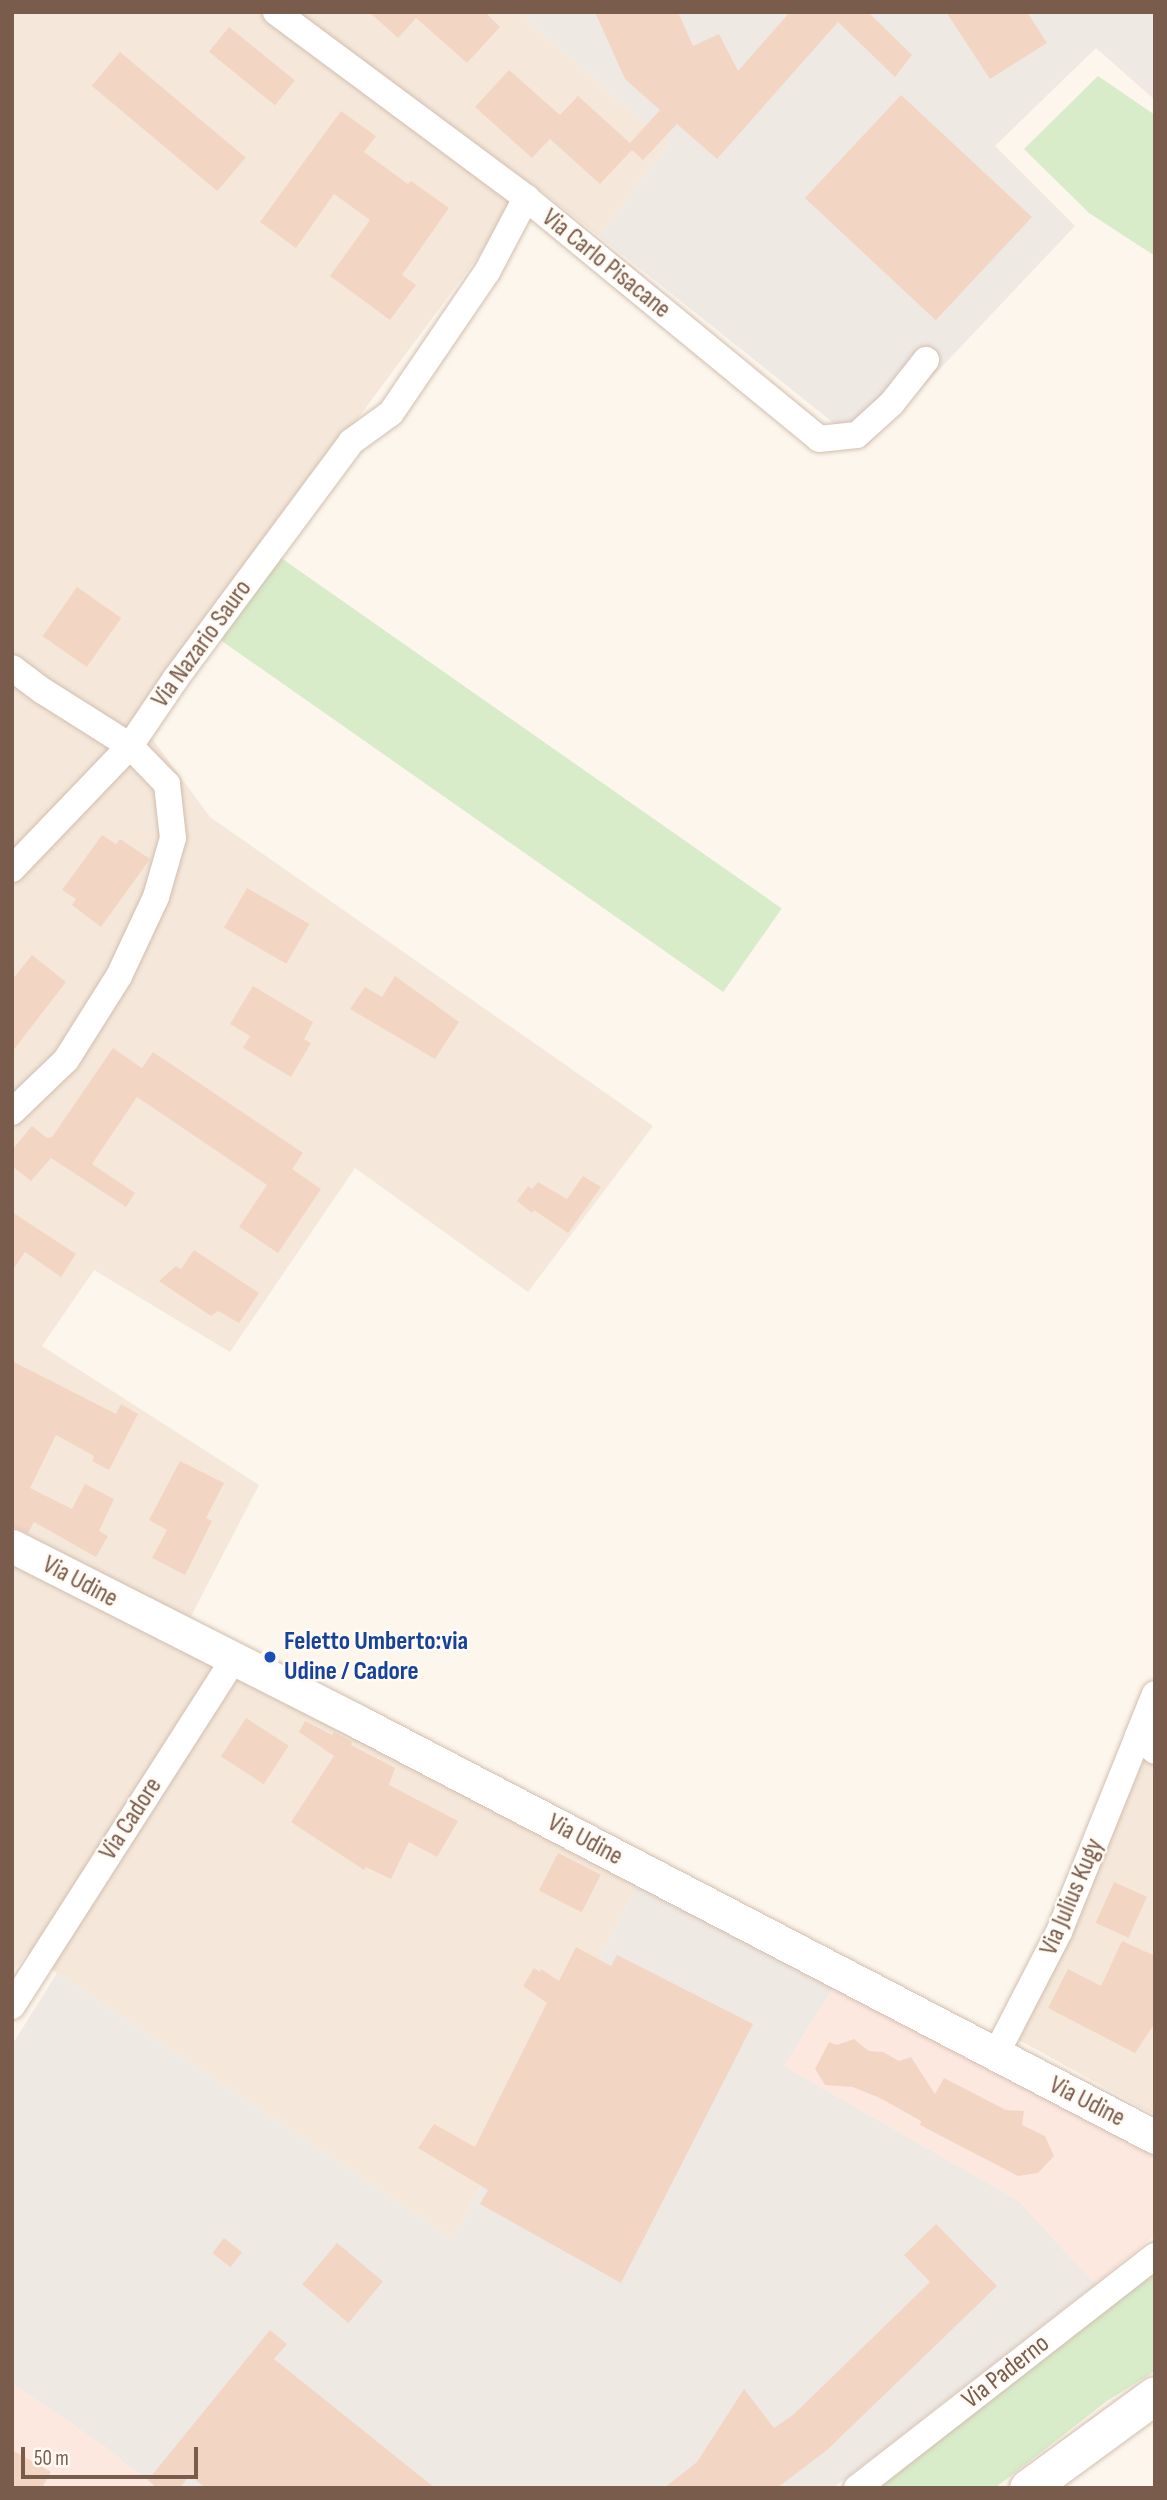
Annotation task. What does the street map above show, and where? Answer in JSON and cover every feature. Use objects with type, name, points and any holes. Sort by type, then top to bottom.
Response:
[{"type":"main road","points":[[1028,2488],[1155,2395]]},
{"type":"street","name":"Via Carlo Pisacane","points":[[276,12],[526,198],[819,439],[857,435],[892,403],[926,360]]},
{"type":"street","name":"Via Nazario Sauro","points":[[12,869],[130,746],[176,678],[351,442],[391,414],[488,271],[526,198]]},
{"type":"street","points":[[12,668],[130,746],[167,784],[173,838],[156,897],[119,976],[66,1060],[12,1112]]},
{"type":"street","name":"Via Udine","points":[[12,1546],[357,1721],[1155,2137]]},
{"type":"street","name":"Via Cadore","points":[[12,2006],[21,1974],[233,1660]]},
{"type":"street","name":"Via Julius Kugy","points":[[996,2054],[1059,1932],[1147,1744],[1155,1693]]},
{"type":"street","name":"Via Paderno","points":[[857,2488],[1155,2256]]},
{"type":"shaded area","points":[[12,12],[518,12],[669,144],[599,236],[532,184],[136,717],[210,817],[653,1126],[528,1292],[355,1168],[230,1352],[94,1270],[42,1346],[259,1485],[188,1622],[653,1856],[453,2239],[27,1953],[12,1973]]},
{"type":"shaded area","points":[[518,12],[1155,12],[1155,100],[1096,48],[995,146],[1075,226],[865,448],[599,236],[669,144]]},
{"type":"shaded area","points":[[1155,1734],[1155,2115],[1019,2040],[1071,1932]]},
{"type":"shaded area","points":[[640,1881],[835,1985],[784,2066],[1019,2201],[1095,2284],[833,2488],[156,2488],[108,2449],[12,2383],[12,2045],[57,1973],[453,2239]]},
{"type":"shaded area","points":[[835,1985],[1155,2152],[1155,2235],[1095,2284],[1019,2201],[784,2066]]},
{"type":"shaded area","points":[[12,2383],[108,2449],[156,2488],[12,2488]]},
{"type":"green space","points":[[1098,76],[1155,115],[1155,256],[1089,213],[1024,149]]},
{"type":"green space","points":[[264,546],[782,909],[723,992],[205,630]]},
{"type":"green space","points":[[1155,2272],[1155,2371],[1107,2401],[995,2488],[879,2488]]},
{"type":"building","points":[[369,12],[485,12],[500,27],[467,63],[416,18],[398,38]]},
{"type":"building","points":[[595,12],[678,12],[693,46],[719,34],[738,71],[790,12],[868,12],[912,55],[895,77],[838,22],[717,159],[677,124],[643,160],[632,150],[600,184],[550,139],[532,158],[475,107],[509,70],[560,115],[578,96],[630,143],[660,110],[625,79]]},
{"type":"building","points":[[946,12],[1027,12],[1047,43],[990,79]]},
{"type":"building","points":[[229,27],[295,80],[275,105],[209,52]]},
{"type":"building","points":[[120,52],[246,157],[217,191],[92,86]]},
{"type":"building","points":[[901,95],[1032,217],[936,320],[805,198]]},
{"type":"building","points":[[341,111],[376,136],[364,152],[408,184],[411,181],[449,208],[402,275],[416,285],[390,320],[330,276],[370,220],[334,194],[296,248],[260,222]]},
{"type":"building","points":[[77,587],[121,618],[87,667],[43,636]]},
{"type":"building","points":[[102,835],[116,844],[120,839],[150,859],[101,927],[72,905],[76,899],[62,890]]},
{"type":"building","points":[[247,888],[309,924],[286,964],[224,928]]},
{"type":"building","points":[[32,955],[66,982],[12,1052],[12,980]]},
{"type":"building","points":[[395,976],[459,1022],[435,1059],[350,1009],[365,987],[382,997]]},
{"type":"building","points":[[253,986],[313,1022],[304,1039],[311,1043],[291,1077],[243,1048],[250,1036],[230,1024]]},
{"type":"building","points":[[113,1048],[142,1068],[153,1052],[303,1153],[292,1169],[321,1189],[278,1253],[239,1227],[267,1185],[137,1097],[92,1164],[135,1193],[126,1207],[51,1158],[31,1181],[12,1166],[12,1150],[32,1126],[47,1138],[52,1137]]},
{"type":"building","points":[[583,1176],[601,1187],[568,1233],[534,1210],[532,1213],[517,1201],[528,1186],[532,1189],[538,1182],[567,1199]]},
{"type":"building","points":[[12,1212],[76,1254],[61,1277],[25,1252],[12,1271]]},
{"type":"building","points":[[194,1250],[259,1293],[239,1323],[218,1311],[211,1316],[159,1281],[176,1266],[181,1269]]},
{"type":"building","points":[[12,1361],[116,1414],[121,1404],[138,1414],[109,1470],[92,1461],[94,1456],[56,1435],[30,1488],[72,1509],[85,1484],[114,1499],[99,1531],[108,1536],[96,1557],[34,1522],[28,1533],[12,1527]]},
{"type":"building","points":[[180,1461],[224,1483],[206,1518],[212,1521],[185,1575],[152,1558],[167,1530],[149,1520]]},
{"type":"building","points":[[246,1718],[289,1746],[264,1784],[221,1757]]},
{"type":"building","points":[[305,1721],[332,1735],[334,1732],[352,1742],[351,1745],[395,1768],[389,1785],[458,1821],[437,1857],[409,1842],[391,1879],[366,1867],[364,1870],[291,1822],[334,1756],[299,1732]]},
{"type":"building","points":[[558,1853],[601,1875],[582,1912],[539,1890]]},
{"type":"building","points":[[1114,1882],[1147,1897],[1129,1938],[1096,1923]]},
{"type":"building","points":[[1122,1941],[1155,1956],[1155,2023],[1135,2053],[1048,2008],[1068,1969],[1101,1986]]},
{"type":"building","points":[[576,1947],[611,1966],[617,1955],[753,2024],[621,2283],[480,2204],[488,2190],[418,2148],[434,2124],[475,2147],[547,2003],[523,1986],[534,1968],[540,1972],[541,1969],[559,1981]]},
{"type":"building","points":[[854,2039],[869,2051],[883,2052],[899,2061],[911,2057],[935,2094],[944,2078],[1006,2110],[1024,2111],[1022,2125],[1045,2136],[1054,2156],[1038,2173],[1018,2176],[920,2125],[921,2121],[880,2098],[853,2087],[825,2085],[815,2069],[829,2042],[837,2045]]},
{"type":"building","points":[[936,2224],[997,2286],[827,2450],[777,2488],[664,2488],[697,2462],[744,2389],[774,2428],[793,2415],[930,2282],[904,2255]]},
{"type":"building","points":[[224,2238],[242,2252],[230,2267],[212,2253]]},
{"type":"building","points":[[337,2243],[383,2282],[348,2323],[302,2284]]},
{"type":"building","points":[[270,2330],[287,2344],[274,2359],[435,2488],[205,2488],[190,2475],[180,2488],[157,2488],[148,2480]]},
{"type":"building","points":[[12,2450],[51,2472],[42,2488],[12,2488]]},
{"type":"place","name":"Feletto Umberto:via Udine / Cadore","points":[[270,1657]]}]
